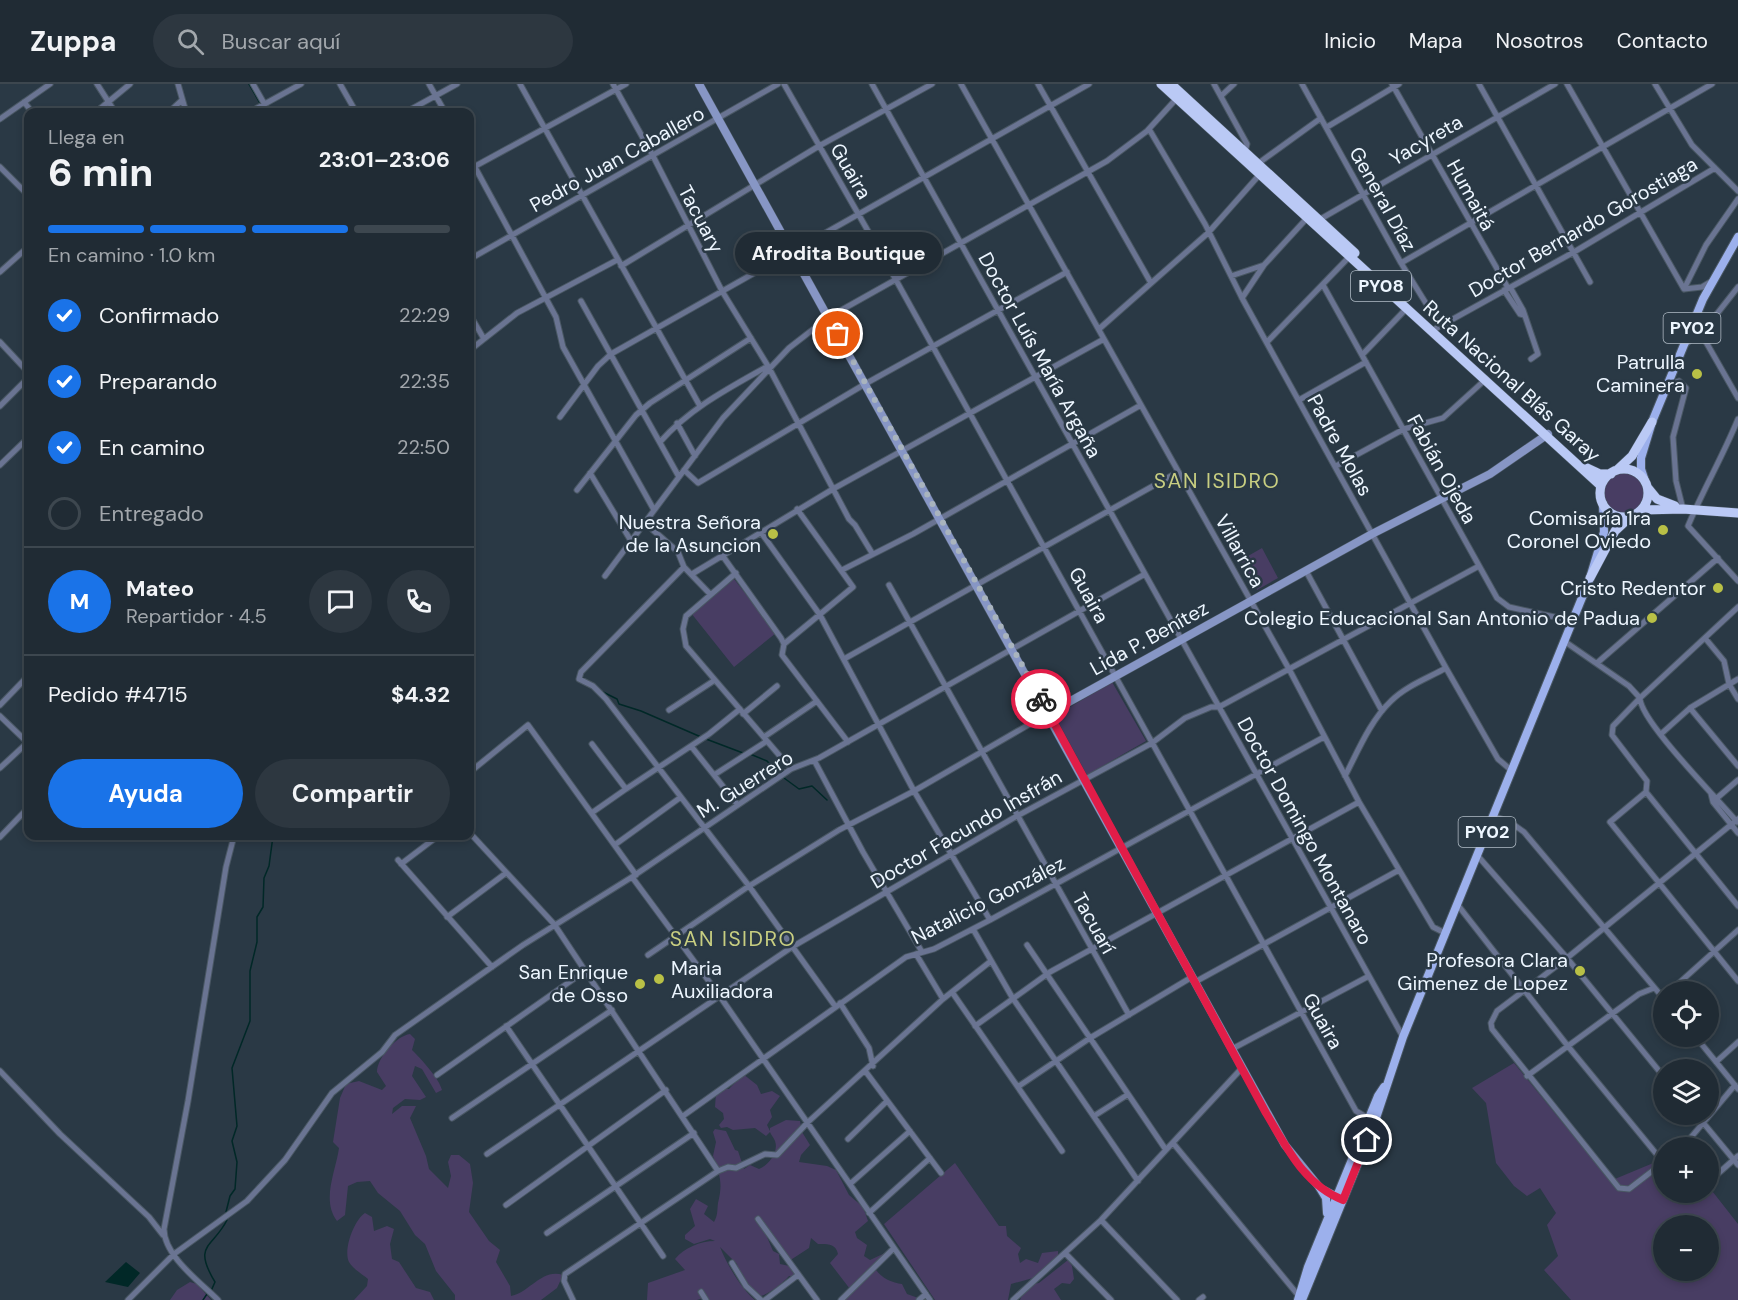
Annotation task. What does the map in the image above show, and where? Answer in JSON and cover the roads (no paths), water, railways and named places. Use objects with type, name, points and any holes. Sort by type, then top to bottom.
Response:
[{"type":"highway","name":"Ruta Nacional Blás Garay","points":[[1161,84],[1179,96],[1245,152],[1259,169]]},
{"type":"highway","name":"Ruta Nacional Blás Garay","points":[[1172,84],[1179,96],[1313,219],[1406,309],[1436,330]]},
{"type":"highway","name":"Ruta Nacional Blás Garay","points":[[1351,255],[1436,330],[1601,486]]},
{"type":"highway","name":"PY02","points":[[1603,504],[1601,486],[1632,456],[1652,422]]},
{"type":"highway","name":"Ruta Nacional Blás Garay","points":[[1546,435],[1585,467],[1600,474],[1613,472]]},
{"type":"highway","points":[[1613,472],[1630,470],[1642,477],[1657,499],[1688,509]]},
{"type":"highway","name":"PY02","points":[[1590,578],[1615,531],[1630,517],[1642,510],[1648,497],[1647,485]]},
{"type":"highway","points":[[1603,504],[1611,514],[1630,517]]},
{"type":"highway","points":[[1642,510],[1688,509],[1738,513]]},
{"type":"main road","points":[[699,84],[1049,713],[1285,1145],[1320,1188],[1328,1206],[1324,1225]]},
{"type":"main road","name":"PY02","points":[[1647,485],[1641,469],[1641,458],[1652,422],[1712,281],[1738,237]]},
{"type":"main road","name":"Lida P. Benítez","points":[[1049,713],[1372,534],[1490,474],[1546,435]]},
{"type":"main road","name":"PY02","points":[[1299,1298],[1324,1225],[1339,1199],[1344,1179],[1368,1118],[1385,1086],[1590,578],[1604,532],[1603,504]]},
{"type":"main road","name":"PY02","points":[[1299,1298],[1383,1098],[1385,1086]]},
{"type":"main road","points":[[1320,1188],[1332,1190],[1344,1179]]},
{"type":"main road","points":[[1320,1188],[1339,1199]]},
{"type":"street","points":[[0,119],[51,84]]},
{"type":"street","points":[[97,84],[113,108]]},
{"type":"street","points":[[101,108],[130,84]]},
{"type":"street","points":[[178,84],[185,108]]},
{"type":"street","points":[[254,84],[267,108]]},
{"type":"street","points":[[259,108],[301,84]]},
{"type":"street","points":[[340,84],[354,108]]},
{"type":"street","points":[[429,84],[442,108]]},
{"type":"street","points":[[413,108],[457,84]]},
{"type":"street","points":[[520,84],[580,196],[700,406]]},
{"type":"street","points":[[474,167],[614,87],[626,84]]},
{"type":"street","name":"Pedro Juan Caballero","points":[[474,257],[778,84]]},
{"type":"street","name":"Doctor Luís María Argaña","points":[[872,84],[1182,640]]},
{"type":"street","points":[[621,266],[819,146],[932,84]]},
{"type":"street","name":"Villarrica","points":[[961,84],[1289,669],[1359,802],[1433,927],[1445,933]]},
{"type":"street","points":[[1038,84],[1151,283]]},
{"type":"street","points":[[560,417],[598,366],[611,354],[1089,84]]},
{"type":"street","points":[[1214,84],[1247,144],[1245,152]]},
{"type":"street","points":[[1221,96],[1234,84]]},
{"type":"street","name":"General Díaz","points":[[1302,84],[1436,330]]},
{"type":"street","points":[[1479,84],[1590,282]]},
{"type":"street","name":"Yacyreta","points":[[1242,297],[1264,265],[1313,219],[1363,194],[1555,84]]},
{"type":"street","points":[[1567,84],[1684,289]]},
{"type":"street","points":[[1655,84],[1692,145],[1738,191]]},
{"type":"street","points":[[1401,263],[1468,222],[1712,84]]},
{"type":"street","name":"Guaira","points":[[786,85],[1044,545],[1356,1111],[1368,1118]]},
{"type":"street","points":[[1327,128],[1395,85]]},
{"type":"street","name":"Humaitá","points":[[1395,85],[1468,222],[1524,315],[1538,354],[1532,359]]},
{"type":"street","name":"Tacuary","points":[[614,87],[653,156],[722,291],[769,367],[833,489],[872,553]]},
{"type":"street","points":[[605,576],[723,418],[789,348],[829,317],[1126,149],[1149,129],[1179,96]]},
{"type":"street","points":[[173,108],[182,100]]},
{"type":"street","points":[[24,102],[29,108]]},
{"type":"street","points":[[1099,329],[1208,233],[1259,169],[1321,118]]},
{"type":"street","name":"Padre Molas","points":[[1149,129],[1205,224],[1242,297],[1446,668],[1498,759],[1511,770]]},
{"type":"street","points":[[0,167],[24,191]]},
{"type":"street","name":"Doctor Bernardo Gorostiaga","points":[[1436,330],[1574,252],[1715,168]]},
{"type":"street","points":[[474,171],[556,317],[563,347],[654,510]]},
{"type":"street","points":[[1684,289],[1706,245],[1738,199]]},
{"type":"street","points":[[0,272],[24,251]]},
{"type":"street","points":[[1267,342],[1351,255]]},
{"type":"street","points":[[474,347],[517,313],[617,260]]},
{"type":"street","points":[[1231,276],[1264,265]]},
{"type":"street","points":[[684,470],[698,483],[865,384],[1067,272]]},
{"type":"street","points":[[1684,289],[1702,286],[1712,281]]},
{"type":"street","name":"Fabián Ojeda","points":[[1323,285],[1440,498],[1502,603],[1509,607],[1573,621]]},
{"type":"street","points":[[1684,346],[1709,324],[1738,287]]},
{"type":"street","points":[[581,301],[679,477]]},
{"type":"street","points":[[1362,355],[1406,309]]},
{"type":"street","points":[[1694,321],[1738,398]]},
{"type":"street","points":[[474,322],[484,339]]},
{"type":"street","points":[[577,490],[642,410],[684,379],[751,338]]},
{"type":"street","points":[[692,574],[797,509],[1104,339]]},
{"type":"street","points":[[1,345],[24,368]]},
{"type":"street","points":[[1299,400],[1366,362]]},
{"type":"street","points":[[660,441],[677,423],[700,406],[769,367]]},
{"type":"street","points":[[1336,466],[1404,429],[1443,418],[1486,379]]},
{"type":"street","points":[[1669,385],[1679,381],[1686,388],[1673,437],[1676,481],[1688,509],[1688,526],[1738,581]]},
{"type":"street","points":[[0,406],[24,382]]},
{"type":"street","points":[[842,570],[940,518],[1141,405]]},
{"type":"street","points":[[1688,509],[1718,467],[1738,419]]},
{"type":"street","points":[[677,423],[694,456]]},
{"type":"street","points":[[0,465],[24,442]]},
{"type":"street","points":[[844,659],[1178,472]]},
{"type":"street","points":[[590,473],[631,542]]},
{"type":"street","points":[[797,509],[854,587],[784,644],[782,655],[848,742]]},
{"type":"street","points":[[645,523],[678,552],[684,567],[710,594]]},
{"type":"street","points":[[760,531],[820,615],[914,791],[990,920]]},
{"type":"street","points":[[722,555],[784,644]]},
{"type":"street","points":[[1598,663],[1718,558]]},
{"type":"street","name":"Doctor Facundo Insfrán","points":[[487,1154],[792,947],[952,856],[1017,816],[1152,743],[1185,718],[1211,707],[1219,707],[1479,566]]},
{"type":"street","points":[[684,567],[581,672],[579,679],[593,686],[606,699],[704,826],[869,1048],[873,1066]]},
{"type":"street","points":[[1306,571],[1382,711]]},
{"type":"street","points":[[736,573],[686,616],[683,638],[686,646],[791,769]]},
{"type":"street","name":"M. Guerrero","points":[[174,1254],[223,1216],[230,1214],[247,1201],[285,1160],[332,1093],[382,1052],[395,1035],[407,1026],[554,924],[634,876],[704,826],[791,769],[848,742],[1145,574]]},
{"type":"street","name":"Tacuarí","points":[[889,585],[1129,1015]]},
{"type":"street","points":[[1738,607],[1640,698],[1613,726],[1612,735],[1647,781],[1646,792],[1738,906]]},
{"type":"street","points":[[1706,638],[1724,661],[1729,684],[1738,699]]},
{"type":"street","name":"Doctor Domingo Montanaro","points":[[1182,640],[1403,1037]]},
{"type":"street","points":[[1564,641],[1629,686],[1640,698],[1640,705],[1661,734],[1736,822],[1738,833]]},
{"type":"street","points":[[1345,776],[1382,711],[1402,691],[1446,668]]},
{"type":"street","points":[[1661,734],[1690,708],[1738,679]]},
{"type":"street","points":[[0,705],[24,680]]},
{"type":"street","points":[[669,710],[715,680]]},
{"type":"street","points":[[593,812],[777,686]]},
{"type":"street","points":[[714,775],[749,753],[817,701]]},
{"type":"street","points":[[1690,708],[1738,766]]},
{"type":"street","name":"Lida P. Benítez","points":[[648,955],[749,886],[849,825],[914,791],[1049,713]]},
{"type":"street","points":[[0,716],[24,739]]},
{"type":"street","points":[[474,769],[528,725],[616,844],[634,876],[928,1297],[919,1300]]},
{"type":"street","name":"Natalicio González","points":[[683,1116],[906,957],[934,949],[973,929],[1324,737]]},
{"type":"street","points":[[592,744],[626,789]]},
{"type":"street","points":[[691,746],[737,804]]},
{"type":"street","points":[[0,768],[24,747]]},
{"type":"street","points":[[814,760],[888,891],[943,999]]},
{"type":"street","points":[[1717,798],[1738,780]]},
{"type":"street","points":[[1646,792],[1610,822],[1738,981]]},
{"type":"street","points":[[1711,794],[1713,802],[1736,822]]},
{"type":"street","points":[[616,844],[681,797]]},
{"type":"street","points":[[975,1026],[1045,975],[1359,802]]},
{"type":"street","points":[[0,837],[24,812]]},
{"type":"street","points":[[1493,816],[1510,822],[1524,832],[1653,987]]},
{"type":"street","points":[[1653,1170],[1629,1189],[1618,1188],[1527,1076],[1492,1029],[1491,1023],[1497,1011],[1567,958],[1736,822]]},
{"type":"street","points":[[474,837],[554,924],[718,1171]]},
{"type":"street","points":[[164,1236],[226,867],[233,840]]},
{"type":"street","points":[[432,840],[399,862],[492,967]]},
{"type":"street","points":[[1477,855],[1567,958],[1653,1064]]},
{"type":"street","points":[[1019,1086],[1090,1038],[1129,1015],[1400,870]]},
{"type":"street","points":[[447,917],[506,873]]},
{"type":"street","points":[[1457,904],[1567,1045],[1653,1150]]},
{"type":"street","points":[[973,929],[1012,997],[1138,1181]]},
{"type":"street","points":[[1681,981],[1738,930]]},
{"type":"street","points":[[1027,945],[1045,975],[1166,1150]]},
{"type":"street","points":[[573,1300],[564,1281],[565,1274],[718,1171],[728,1167],[736,1168],[765,1154],[777,1155],[807,1123],[873,1066],[943,999],[991,961]]},
{"type":"street","points":[[437,1075],[585,971]]},
{"type":"street","points":[[1232,1049],[1369,976]]},
{"type":"street","points":[[1527,1076],[1639,993],[1653,988]]},
{"type":"street","points":[[952,992],[1062,1150]]},
{"type":"street","points":[[452,1118],[612,1010]]},
{"type":"street","points":[[506,1026],[663,1256]]},
{"type":"street","points":[[1719,1059],[1738,1042]]},
{"type":"street","points":[[1704,1047],[1714,1059]]},
{"type":"street","points":[[1719,1066],[1736,1087],[1719,1106]]},
{"type":"street","points":[[1013,1300],[1101,1220],[1242,1068]]},
{"type":"street","points":[[0,1071],[60,1134],[149,1218],[164,1236],[174,1254],[218,1300]]},
{"type":"street","points":[[866,1072],[941,1173]]},
{"type":"street","points":[[506,1205],[666,1090]]},
{"type":"street","points":[[1095,1116],[1127,1095]]},
{"type":"street","points":[[848,1139],[887,1101]]},
{"type":"street","points":[[1692,1137],[1702,1125]]},
{"type":"street","points":[[1704,1125],[1737,1160],[1719,1174]]},
{"type":"street","points":[[850,1184],[910,1131]]},
{"type":"street","points":[[547,1233],[694,1132]]},
{"type":"street","points":[[1173,1143],[1299,1298]]},
{"type":"street","points":[[869,1213],[930,1158]]},
{"type":"street","points":[[758,1220],[818,1300]]},
{"type":"street","points":[[1101,1220],[1177,1300]]},
{"type":"street","points":[[841,1300],[894,1248]]},
{"type":"street","points":[[1065,1253],[1111,1300]]},
{"type":"street","points":[[128,1300],[174,1254]]},
{"type":"street","points":[[732,1263],[746,1286],[761,1300]]},
{"type":"street","points":[[765,1300],[798,1275]]},
{"type":"street","points":[[701,1292],[706,1300]]},
{"type":"waterway","points":[[249,84],[260,103]]},
{"type":"waterway","points":[[603,692],[617,699],[619,704],[701,737]]},
{"type":"waterway","points":[[706,739],[743,753]]},
{"type":"waterway","points":[[750,754],[767,761],[780,775]]},
{"type":"waterway","points":[[784,778],[799,789],[812,786],[827,800]]},
{"type":"waterway","points":[[226,1212],[230,1196],[235,1189],[237,1162],[232,1141],[237,1126],[232,1068],[250,1021],[250,971],[257,942],[257,917],[263,907],[264,878],[269,866],[272,840]]},
{"type":"waterway","points":[[211,1291],[215,1282],[208,1270],[205,1253],[227,1220]]},
{"type":"waterway","points":[[203,1300],[207,1294]]},
{"type":"place","name":"Afrodita Boutique","points":[[838,334]]},
{"type":"place","name":"Patrulla Caminera","points":[[1697,374]]},
{"type":"place","name":"Comisaría 1ra Coronel Oviedo","points":[[1663,530]]},
{"type":"place","name":"Nuestra Señora de la Asuncion","points":[[773,534]]},
{"type":"place","name":"Cristo Redentor","points":[[1718,588]]},
{"type":"place","name":"Colegio Educacional San Antonio de Padua","points":[[1652,618]]},
{"type":"place","name":"Profesora Clara Gimenez de Lopez","points":[[1580,971]]},
{"type":"place","name":"Maria Auxiliadora","points":[[659,979]]},
{"type":"place","name":"San Enrique de Osso","points":[[640,984]]},
{"type":"district","name":"SAN ISIDRO","points":[[1217,481]]},
{"type":"district","name":"SAN ISIDRO","points":[[733,939]]}]
